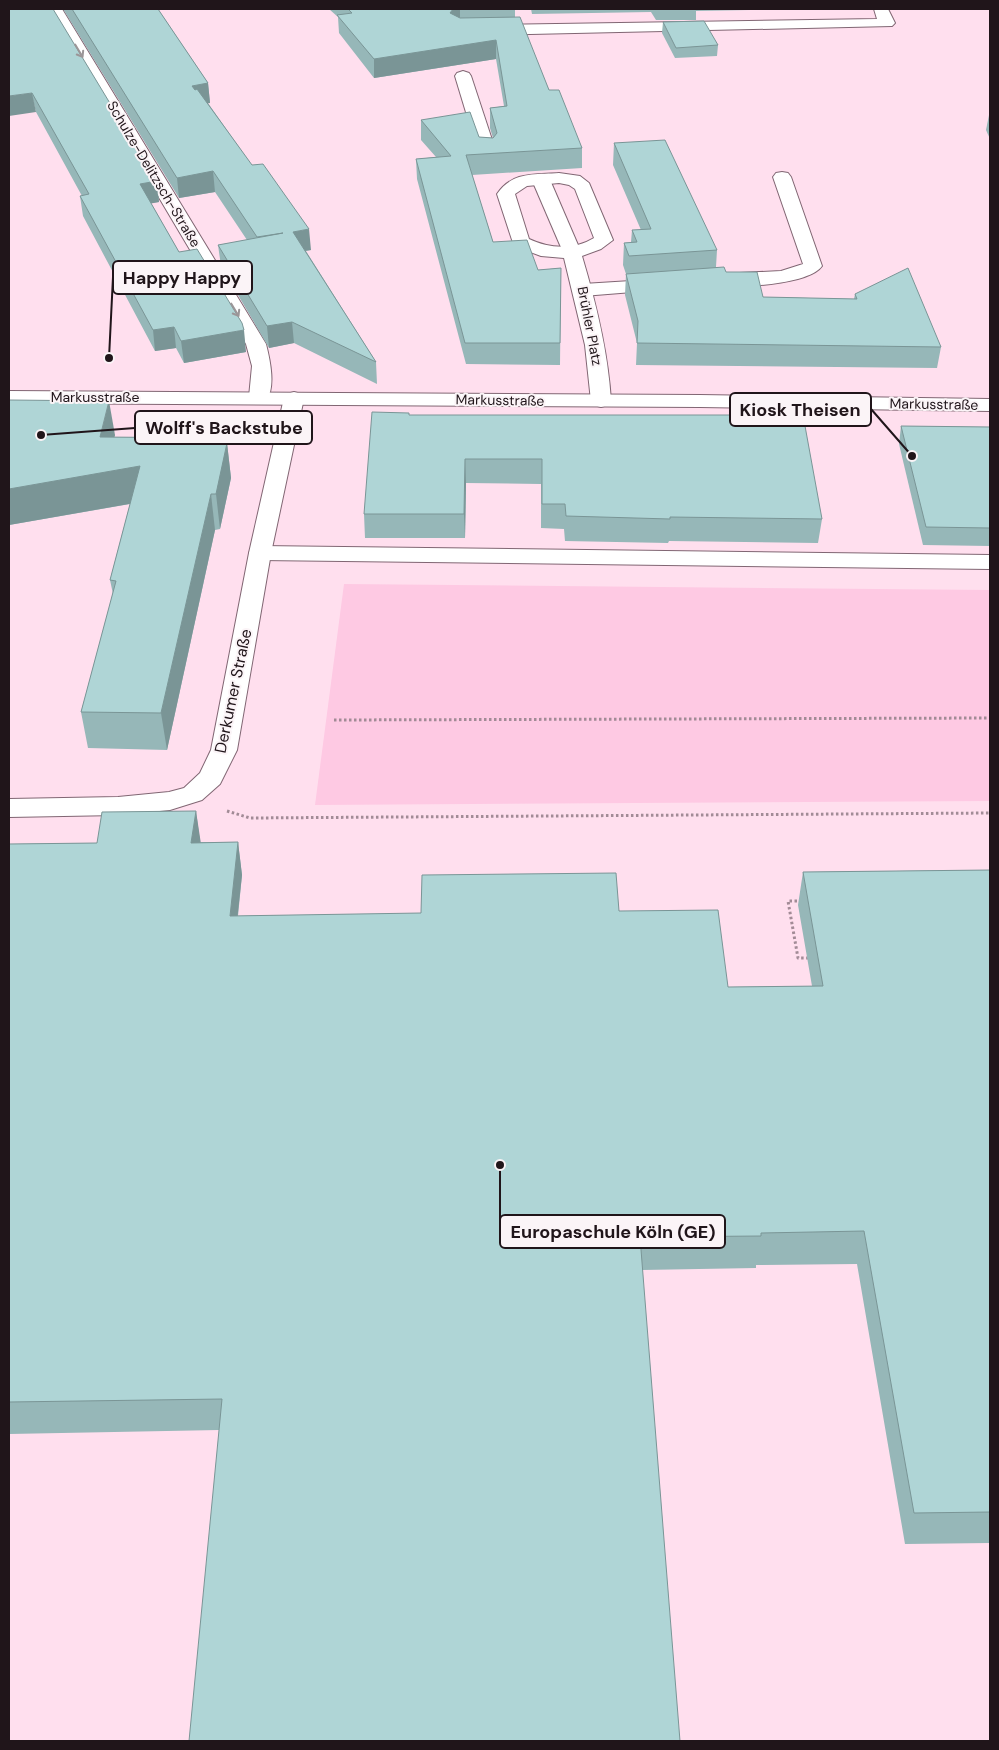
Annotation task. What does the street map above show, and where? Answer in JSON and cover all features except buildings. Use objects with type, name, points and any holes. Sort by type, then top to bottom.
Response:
[{"type":"street","name":"Schulze-Delitzsch-Straße","points":[[54,9],[256,344],[262,366],[259,397]]},
{"type":"street","points":[[470,30],[886,23],[881,9]]},
{"type":"street","points":[[463,76],[487,152]]},
{"type":"street","points":[[700,282],[788,275],[806,271],[812,266],[782,177]]},
{"type":"street","points":[[559,178],[574,180],[583,187],[604,240],[592,249],[572,252],[534,250],[521,242],[503,181],[541,180],[559,178]]},
{"type":"street","name":"Brühler Platz","points":[[541,180],[572,252],[584,290],[600,379],[601,401]]},
{"type":"street","points":[[584,290],[681,283]]},
{"type":"street","name":"Markusstraße","points":[[9,397],[259,397],[990,404]]},
{"type":"street","name":"Derkumer Straße","points":[[9,808],[118,806],[170,800],[193,794],[211,778],[224,750],[260,553],[294,398]]},
{"type":"street","points":[[260,553],[990,562]]},
{"type":"path","points":[[334,720],[990,718]]},
{"type":"path","points":[[193,794],[220,809],[250,818],[990,813]]},
{"type":"path","points":[[807,900],[788,900],[798,958],[818,958]]},
{"type":"shaded area","points":[[344,584],[990,590],[990,801],[315,805]]},
{"type":"place","name":"Happy Happy","points":[[109,358]]},
{"type":"place","name":"Wolff's Backstube","points":[[41,435]]},
{"type":"place","name":"Kiosk Theisen","points":[[912,456]]},
{"type":"place","name":"Europaschule Köln (GE)","points":[[500,1165]]}]
